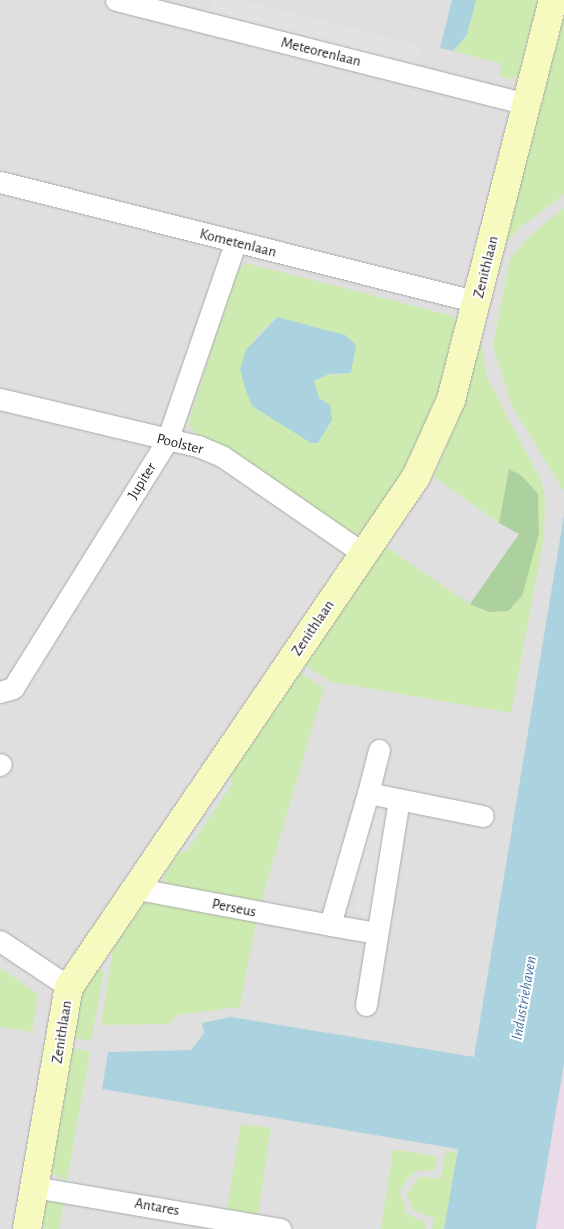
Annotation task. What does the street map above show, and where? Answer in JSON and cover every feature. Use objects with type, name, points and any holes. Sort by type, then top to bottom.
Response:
[{"type":"street","name":"Meteorenlaan","points":[[116,0],[526,104]]},
{"type":"street","name":"Zenithlaan","points":[[27,1229],[69,987],[138,889],[416,477],[451,400],[553,0]]},
{"type":"street","name":"Kometenlaan","points":[[0,182],[235,243],[477,302]]},
{"type":"street","name":"Jupiter","points":[[0,692],[12,688],[167,441],[235,243]]},
{"type":"street","name":"Poolster","points":[[0,399],[167,441],[198,446],[222,456],[364,554]]},
{"type":"street","points":[[330,925],[379,750]]},
{"type":"street","points":[[368,793],[484,816]]},
{"type":"street","points":[[366,1005],[398,800]]},
{"type":"street","name":"Perseus","points":[[138,889],[377,933]]},
{"type":"street","points":[[0,940],[69,987]]},
{"type":"street","name":"Antares","points":[[34,1187],[280,1229]]},
{"type":"shaded area","points":[[0,0],[564,0],[564,587],[460,1229],[0,1229]]},
{"type":"shaded area","points":[[211,0],[243,0],[421,46],[415,69],[207,15]]},
{"type":"shaded area","points":[[375,809],[390,811],[371,918],[355,913],[361,881],[354,879]]},
{"type":"shaded area","points":[[564,1005],[564,1229],[525,1229]]},
{"type":"green space","points":[[476,0],[538,0],[518,76],[511,79],[499,76],[502,64],[453,51],[467,35]]},
{"type":"green space","points":[[564,13],[564,194],[520,228],[505,244]]},
{"type":"green space","points":[[564,208],[564,492],[512,406],[493,346],[510,259],[526,239]]},
{"type":"green space","points":[[246,263],[453,316],[461,326],[429,430],[370,525],[359,534],[349,533],[254,465],[198,436],[188,424],[237,271]],"holes":[[[277,317],[341,376],[329,374],[314,381],[319,398],[331,411],[330,428],[303,437],[252,406],[255,338]]]},
{"type":"green space","points":[[481,338],[486,375],[542,483],[545,500],[544,537],[511,713],[331,682],[304,665],[386,547],[470,604],[489,612],[508,611],[539,534],[538,494],[522,476],[509,469],[499,523],[434,477],[465,400]]},
{"type":"green space","points":[[509,469],[522,476],[538,494],[539,534],[522,596],[508,611],[489,612],[470,604],[519,534],[499,523]]},
{"type":"green space","points":[[300,672],[324,688],[260,905],[174,889],[162,881],[177,854],[187,851],[232,784],[231,775]]},
{"type":"green space","points":[[146,900],[256,920],[240,1007],[177,1015],[169,1024],[101,1025],[113,948]]},
{"type":"green space","points":[[94,965],[104,972],[91,1041],[70,1037],[77,995]]},
{"type":"green space","points":[[0,968],[38,994],[32,1032],[0,1027]]},
{"type":"green space","points":[[68,1048],[90,1051],[67,1181],[50,1172]]},
{"type":"green space","points":[[241,1124],[271,1128],[258,1214],[227,1209]]},
{"type":"green space","points":[[393,1149],[437,1157],[435,1170],[417,1171],[409,1176],[400,1192],[407,1214],[426,1223],[426,1229],[381,1229]]},
{"type":"green space","points":[[446,1151],[457,1153],[444,1229],[432,1229],[434,1218],[412,1210],[407,1193],[419,1177],[441,1178]]},
{"type":"green space","points":[[64,1198],[59,1229],[45,1229],[38,1221],[43,1203]]},
{"type":"water","points":[[452,0],[476,0],[467,35],[453,51],[440,48]]},
{"type":"water","points":[[277,317],[345,335],[356,345],[351,373],[329,374],[314,381],[319,398],[330,405],[332,420],[318,443],[311,443],[252,406],[245,388],[240,369],[246,350]]},
{"type":"water","name":"Industriehaven","points":[[564,515],[564,1064],[536,1229],[444,1229],[458,1149],[102,1089],[108,1052],[191,1050],[204,1033],[202,1023],[231,1017],[474,1057]]}]
